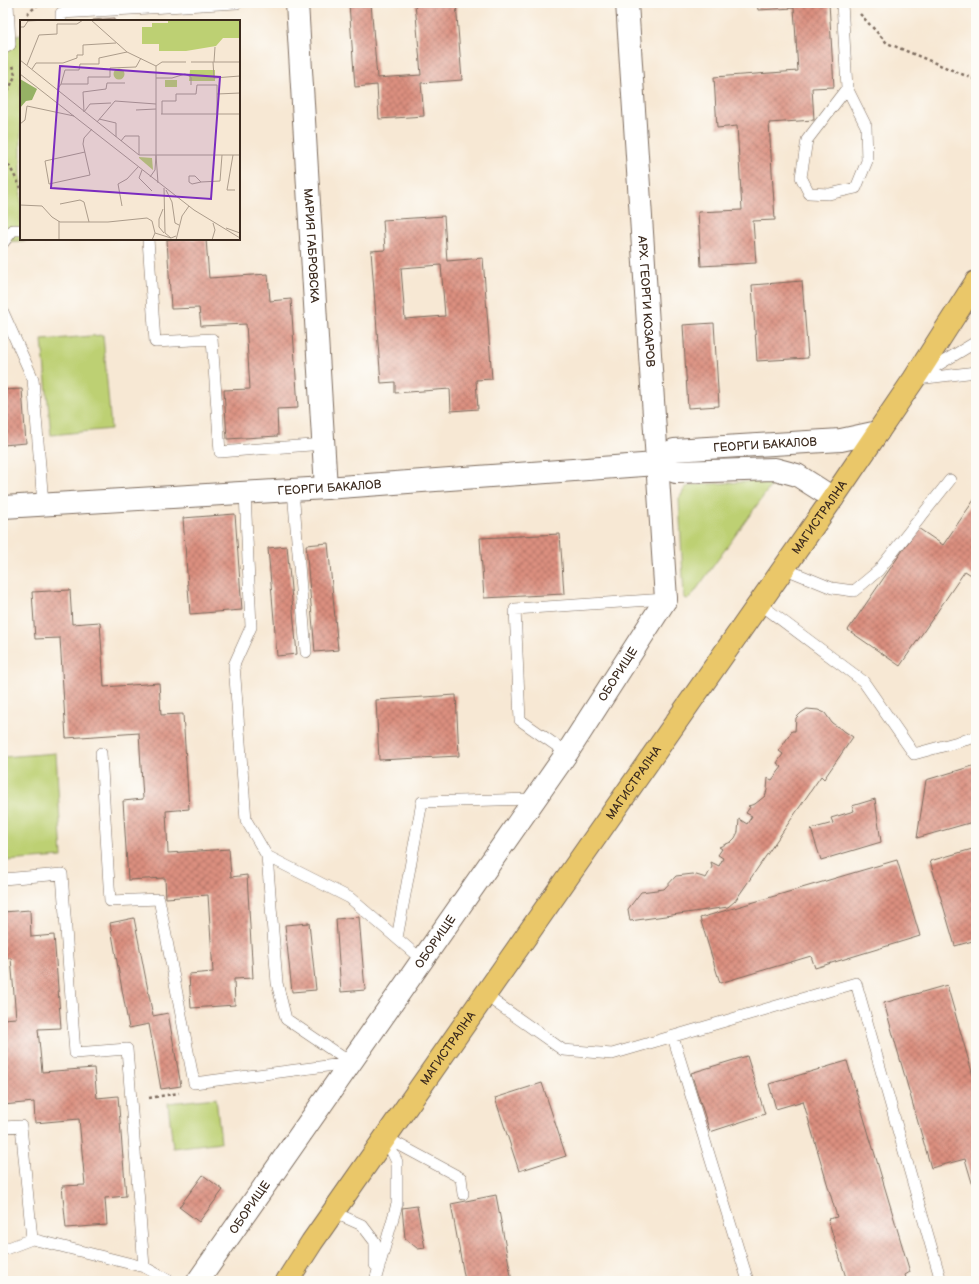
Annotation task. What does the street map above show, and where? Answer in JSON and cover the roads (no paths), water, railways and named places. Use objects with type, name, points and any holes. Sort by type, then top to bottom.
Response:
[{"type":"main road","name":"МАГИСТРАЛНА","points":[[287,1281],[312,1242],[385,1137],[760,604],[783,568],[833,498],[914,379],[976,282]]},
{"type":"main road","points":[[284,1281],[312,1242]]},
{"type":"street","name":"МАРИЯ ГАБРОВСКА","points":[[297,3],[326,488]]},
{"type":"street","name":"АРХ. ГЕОРГИ КОЗАРОВ","points":[[628,3],[656,464],[666,599]]},
{"type":"street","name":"ГЕОРГИ БАКАЛОВ","points":[[656,464],[674,450],[841,440],[878,432]]},
{"type":"street","name":"ГЕОРГИ БАКАЛОВ","points":[[3,507],[326,488],[656,464],[676,472],[775,469],[797,475],[833,498]]},
{"type":"street","name":"ОБОРИЩЕ","points":[[198,1281],[567,753],[666,599]]},
{"type":"lane","points":[[3,48],[10,45],[8,3]]},
{"type":"lane","points":[[61,20],[61,13],[137,6],[237,3]]},
{"type":"lane","points":[[842,3],[847,88],[866,126],[867,161],[856,188],[829,194],[809,193],[801,177],[807,140],[847,88]]},
{"type":"lane","points":[[3,243],[13,230],[20,230]]},
{"type":"lane","points":[[148,240],[155,342],[212,339],[220,452],[324,444]]},
{"type":"lane","points":[[3,312],[32,379],[43,504]]},
{"type":"lane","points":[[914,379],[976,342]]},
{"type":"lane","points":[[914,379],[976,372]]},
{"type":"lane","points":[[783,568],[832,588],[854,591],[878,571],[950,480]]},
{"type":"lane","points":[[293,490],[306,652]]},
{"type":"lane","points":[[245,493],[252,627],[234,665],[246,820],[268,856],[277,983],[286,1019],[351,1063]]},
{"type":"lane","points":[[567,753],[520,720],[516,609],[666,599]]},
{"type":"lane","points":[[760,604],[863,681],[914,754],[976,736]]},
{"type":"lane","points":[[101,753],[110,901],[159,899],[194,1083],[351,1063]]},
{"type":"lane","points":[[397,938],[422,802],[535,798]]},
{"type":"lane","points":[[268,856],[350,898],[422,960]]},
{"type":"lane","points":[[3,879],[62,874],[75,1053],[126,1049],[144,1268]]},
{"type":"lane","points":[[485,995],[563,1050],[612,1054],[856,984],[940,1281]]},
{"type":"lane","points":[[673,1037],[748,1281]]},
{"type":"lane","points":[[3,1127],[21,1126],[32,1239]]},
{"type":"lane","points":[[385,1137],[461,1178],[463,1194]]},
{"type":"lane","points":[[375,1279],[397,1204],[397,1162],[385,1137]]},
{"type":"lane","points":[[333,1212],[362,1225],[375,1242],[375,1279]]},
{"type":"lane","points":[[3,1250],[32,1239],[144,1268],[170,1281]]}]
